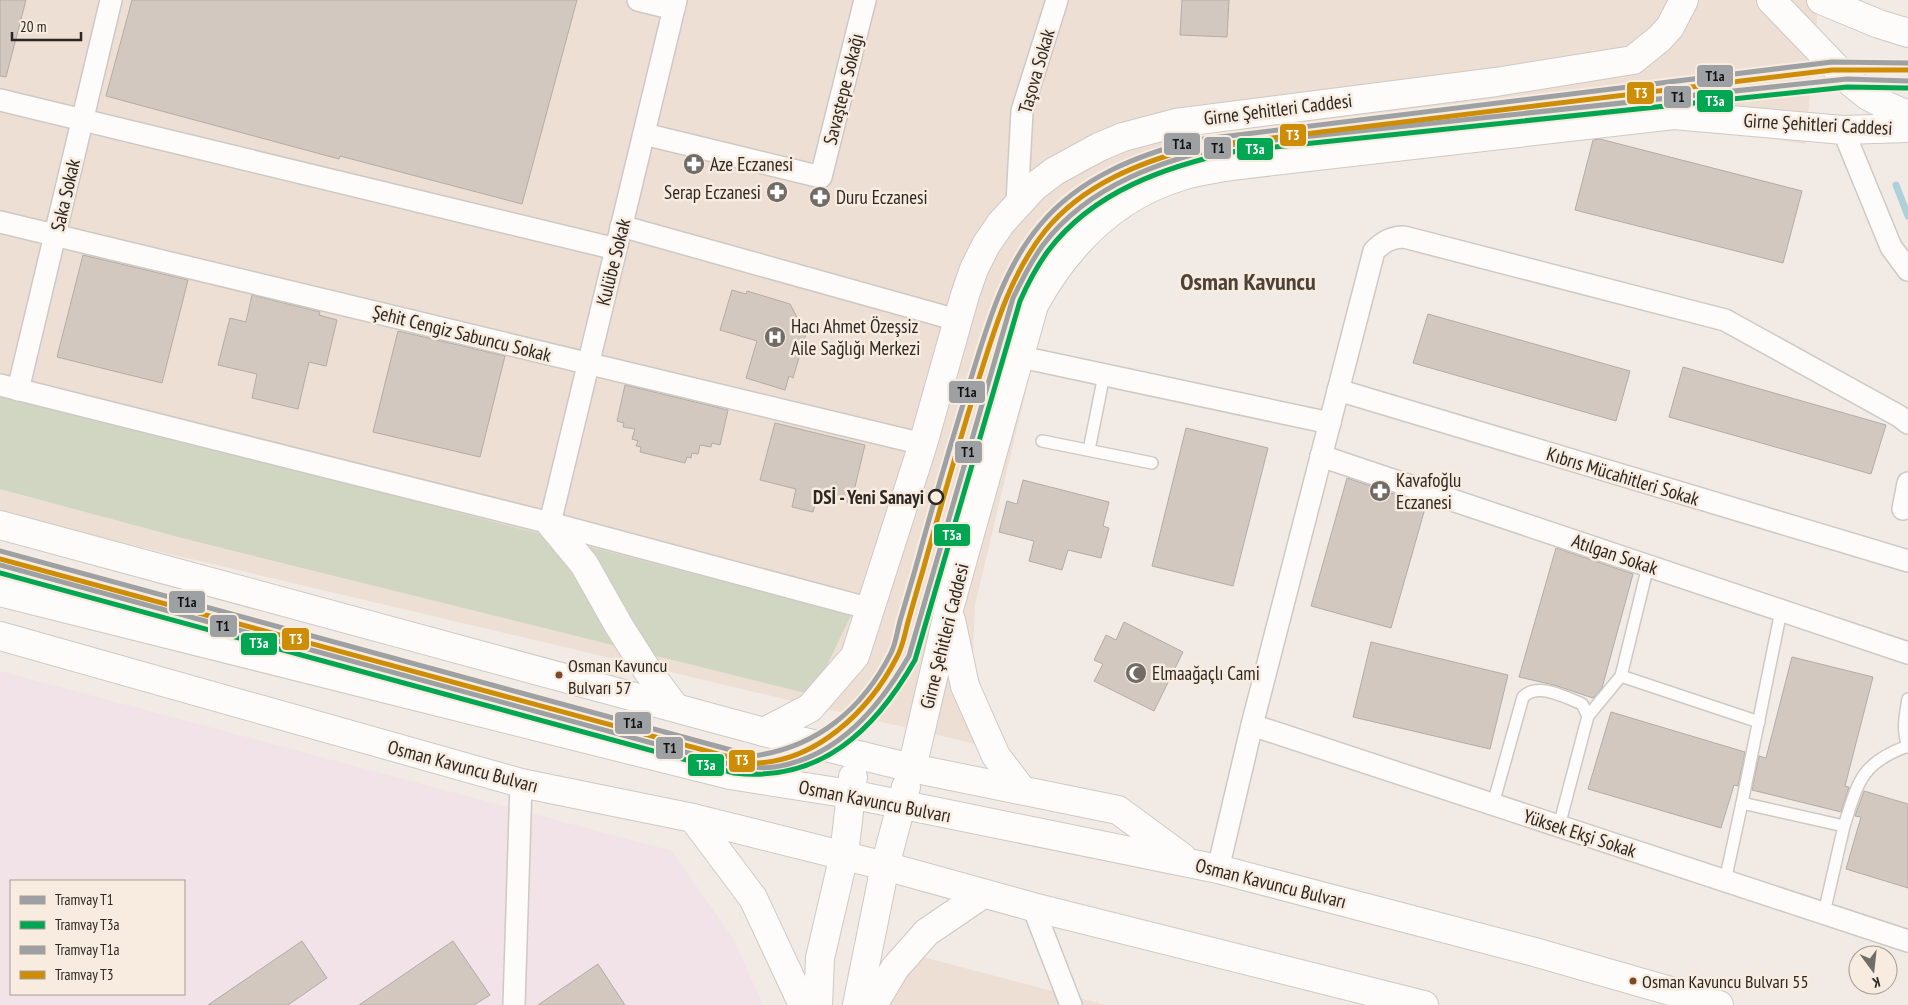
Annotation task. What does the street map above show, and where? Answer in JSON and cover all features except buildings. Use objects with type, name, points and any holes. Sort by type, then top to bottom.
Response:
[{"type":"main road","name":"Girne Şehitleri Caddesi","points":[[764,732],[810,708],[855,656],[923,444],[974,269],[986,245],[1001,222],[1017,204],[1048,176],[1076,158],[1123,137],[1176,123],[1496,82],[1633,60],[1659,40],[1670,27],[1684,0]]},
{"type":"main road","points":[[1771,0],[1848,80],[1868,96],[1908,115]]},
{"type":"main road","points":[[1821,0],[1879,24],[1908,33]]},
{"type":"main road","name":"Girne Şehitleri Caddesi","points":[[857,1005],[885,866],[912,768],[950,609],[1034,305],[1047,281],[1081,239],[1100,221],[1142,192],[1183,176],[1268,161],[1674,115],[1843,130],[1908,128]]},
{"type":"main road","points":[[550,523],[584,564],[619,626],[647,670],[674,706]]},
{"type":"main road","points":[[0,525],[674,706],[764,732],[912,768],[1118,810],[1188,862]]},
{"type":"main road","name":"Osman Kavuncu Bulvarı","points":[[0,592],[730,775],[850,794],[1218,869],[1531,951],[1719,1005]]},
{"type":"main road","points":[[950,609],[964,686],[996,756],[1022,790]]},
{"type":"main road","name":"Osman Kavuncu Bulvarı","points":[[0,636],[521,783],[693,818],[844,855],[1032,907],[1424,1005]]},
{"type":"main road","points":[[818,1005],[820,958],[844,855],[850,794],[857,754]]},
{"type":"main road","points":[[693,818],[753,898],[803,1005]]},
{"type":"main road","points":[[873,1005],[895,968],[927,932],[983,894]]},
{"type":"street","name":"Saka Sokak","points":[[9,387],[55,236],[111,0]]},
{"type":"street","points":[[638,0],[675,4]]},
{"type":"street","name":"Savaştepe Sokağı","points":[[644,134],[821,178],[865,0]]},
{"type":"street","name":"Taşova Sokak","points":[[1017,204],[1022,111],[1057,0]]},
{"type":"street","name":"Kulübe Sokak","points":[[550,523],[675,4]]},
{"type":"street","points":[[0,100],[616,249]]},
{"type":"street","points":[[1843,130],[1891,247],[1908,270]]},
{"type":"street","name":"Şehit Cengiz Sabuncu Sokak","points":[[0,222],[923,444]]},
{"type":"street","points":[[621,226],[958,320]]},
{"type":"street","points":[[1218,869],[1252,725],[1338,390],[1374,252],[1380,245],[1388,240],[1404,237],[1725,320],[1899,416],[1908,424]]},
{"type":"street","points":[[1021,357],[1330,423]]},
{"type":"street","points":[[9,387],[550,523],[871,609]]},
{"type":"street","name":"Kıbrıs Mücahitleri Sokak","points":[[1338,390],[1908,561]]},
{"type":"street","name":"Atılgan Sokak","points":[[1321,456],[1908,654]]},
{"type":"street","points":[[1903,509],[1908,483]]},
{"type":"street","name":"Yüksek Ekşi Sokak","points":[[1252,725],[1908,941]]},
{"type":"street","points":[[514,1005],[521,783]]},
{"type":"street","points":[[1032,907],[1071,1005]]},
{"type":"lane","points":[[1089,450],[1104,374]]},
{"type":"lane","points":[[1042,441],[1152,463]]},
{"type":"lane","points":[[1559,826],[1588,716],[1620,676],[1648,566]]},
{"type":"lane","points":[[1725,880],[1781,611]]},
{"type":"lane","points":[[1620,676],[1759,722]]},
{"type":"lane","points":[[1492,804],[1520,702],[1527,693],[1538,690],[1562,696],[1582,704],[1588,716]]},
{"type":"lane","points":[[1824,913],[1844,826],[1859,782],[1868,769],[1880,759],[1908,747],[1904,723],[1908,699]]},
{"type":"lane","points":[[1742,803],[1844,826]]},
{"type":"shaded area","points":[[0,0],[1819,0],[1805,144],[1727,132],[1683,130],[1638,131],[1593,135],[1549,143],[1231,173],[1157,198],[1113,226],[1075,263],[1046,307],[975,605],[973,653],[977,679],[1005,751],[0,514]]},
{"type":"shaded area","points":[[0,671],[672,851],[734,940],[763,1005],[0,1005]]},
{"type":"shaded area","points":[[896,950],[1106,1005],[878,1005]]},
{"type":"green space","points":[[0,393],[851,615],[813,695],[182,538],[0,489]]},
{"type":"waterway","points":[[1896,185],[1908,216]]},
{"type":"tram line","name":"T1a","points":[[0,551],[753,756],[776,752],[817,735],[835,722],[852,708],[880,673],[895,641],[955,431],[982,343],[1005,281],[1015,261],[1040,225],[1056,208],[1092,181],[1132,161],[1196,140],[1832,62],[1908,63]]},
{"type":"tram line","name":"T3","points":[[0,559],[751,763],[775,761],[797,754],[818,744],[838,730],[856,714],[886,677],[902,644],[969,411],[1003,306],[1021,267],[1045,231],[1077,200],[1095,188],[1134,168],[1197,147],[1832,70],[1908,70]]},
{"type":"tram line","name":"T1","points":[[0,565],[736,766],[769,768],[797,762],[836,742],[854,728],[884,694],[909,656],[1013,298],[1043,245],[1062,224],[1106,190],[1156,166],[1236,144],[1847,79],[1908,81]]},
{"type":"tram line","name":"T3a","points":[[0,573],[734,773],[765,774],[793,769],[819,760],[842,746],[863,729],[882,709],[915,660],[1020,301],[1048,251],[1066,230],[1109,197],[1158,173],[1237,151],[1847,87],[1908,88]]},
{"type":"place","name":"Aze Eczanesi","points":[[694,164]]},
{"type":"place","name":"Serap Eczanesi","points":[[777,192]]},
{"type":"place","name":"Duru Eczanesi","points":[[820,197]]},
{"type":"place","name":"Hacı Ahmet Özeşsiz Aile Sağlığı Merkezi","points":[[775,337]]},
{"type":"place","name":"Kavafoğlu Eczanesi","points":[[1380,491]]},
{"type":"place","name":"DSİ - Yeni Sanayi","points":[[936,497]]},
{"type":"place","name":"Elmaağaçlı Cami","points":[[1136,673]]},
{"type":"place","name":"Osman Kavuncu Bulvarı 57","points":[[559,675]]},
{"type":"place","name":"Osman Kavuncu Bulvarı 55","points":[[1633,981]]},
{"type":"district","name":"Osman Kavuncu","points":[[1248,281]]}]
